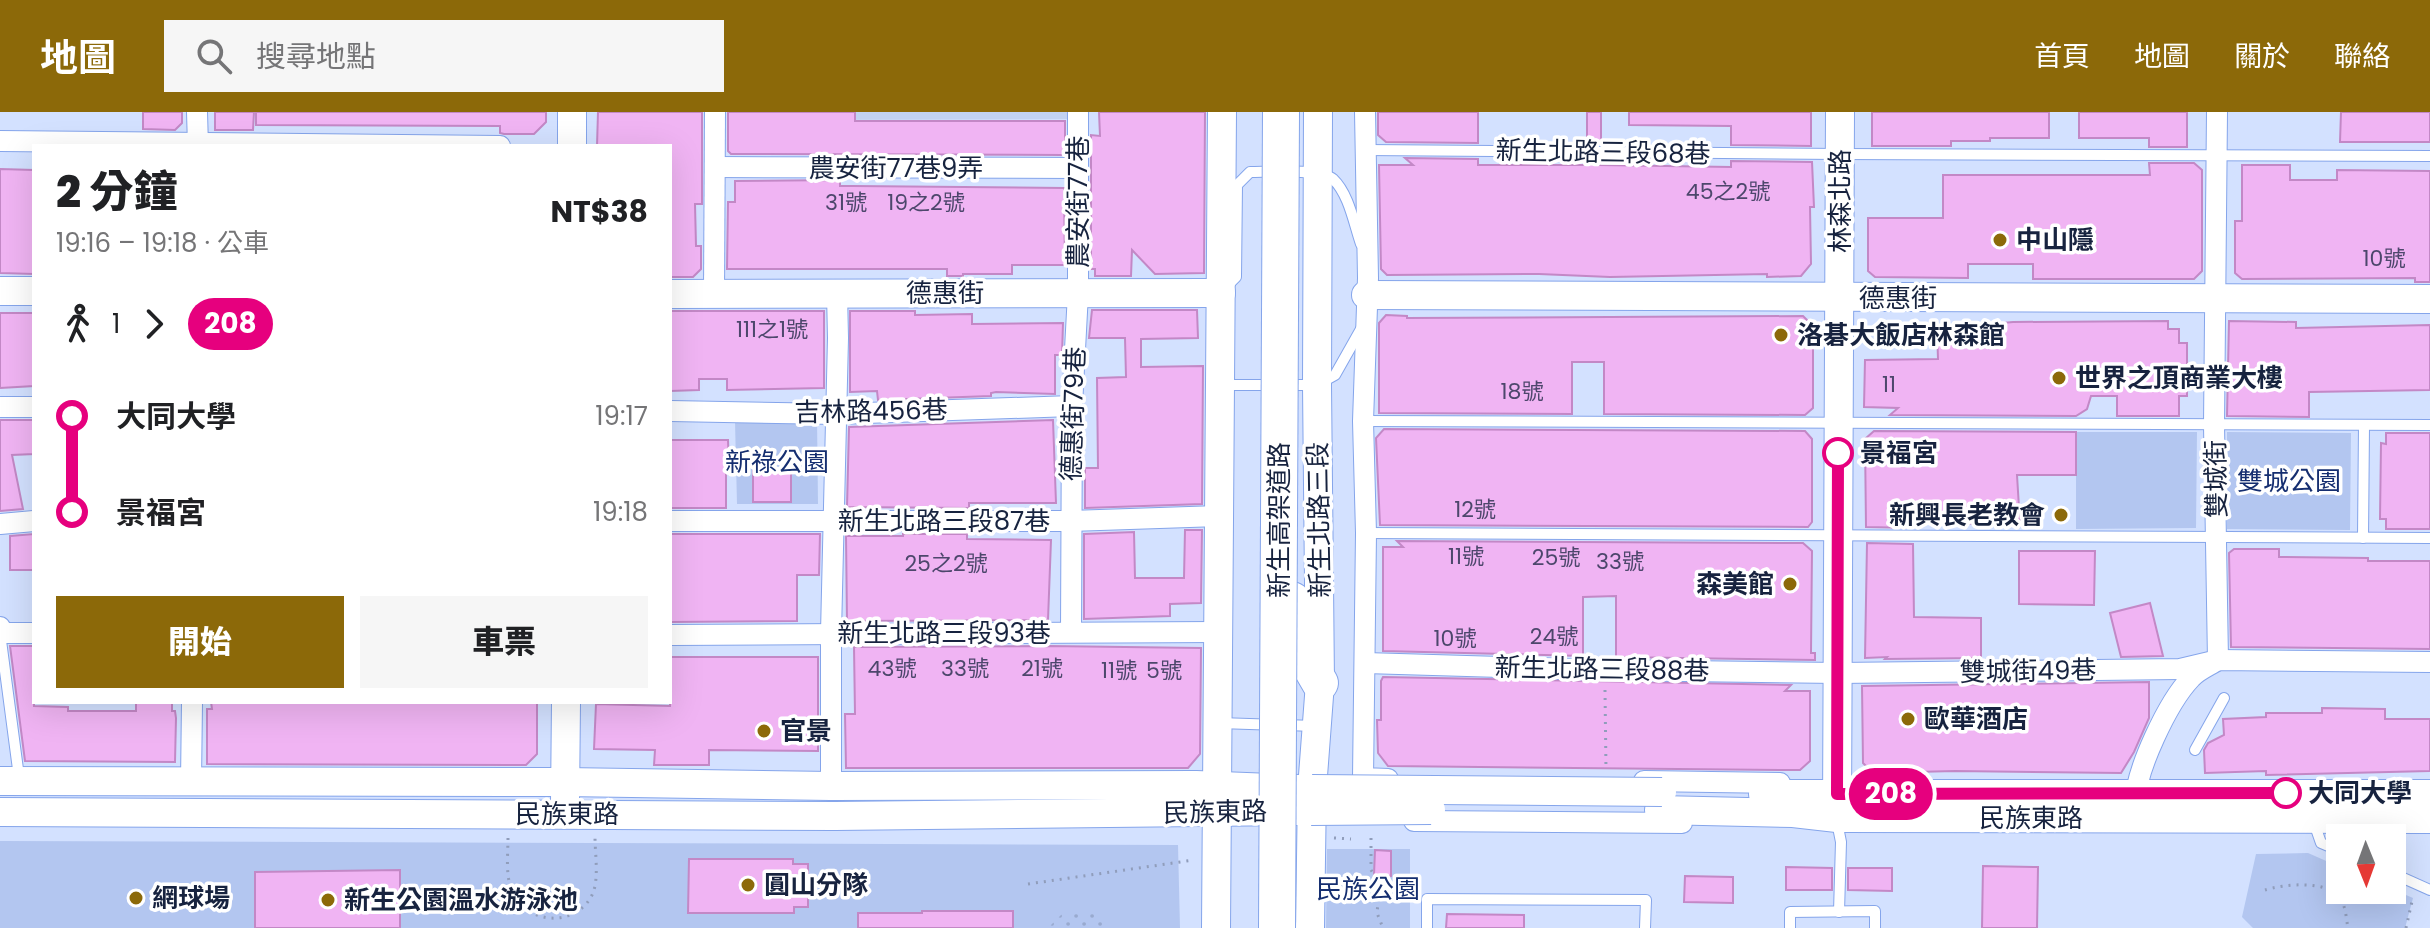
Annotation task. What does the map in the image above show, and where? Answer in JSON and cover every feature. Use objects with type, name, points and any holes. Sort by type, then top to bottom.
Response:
[{"type":"highway","name":"新生高架道路","points":[[1257,928],[1261,112]]},
{"type":"highway","name":"新生高架道路","points":[[1277,928],[1281,112]]},
{"type":"highway","points":[[1291,112],[1292,600],[1295,640],[1320,683]]},
{"type":"street","points":[[0,141],[198,144],[197,112]]},
{"type":"street","points":[[572,112],[572,144]]},
{"type":"street","points":[[714,293],[715,112]]},
{"type":"street","name":"農安街77巷","points":[[1078,112],[1078,293]]},
{"type":"street","points":[[1216,928],[1222,112]]},
{"type":"street","name":"新生北路三段","points":[[1310,928],[1312,800],[1320,683],[1318,112]]},
{"type":"street","name":"新生北路三段","points":[[1365,112],[1368,265],[1363,421],[1366,533],[1363,778],[1813,783],[1837,806]]},
{"type":"street","name":"林森北路","points":[[1837,806],[1840,112]]},
{"type":"street","name":"雙城街","points":[[2217,112],[2214,425],[2218,660]]},
{"type":"street","name":"農安街77巷9弄","points":[[715,167],[1078,168]]},
{"type":"street","points":[[0,291],[32,291]]},
{"type":"street","points":[[831,786],[837,293]]},
{"type":"street","name":"德惠街79巷","points":[[1071,632],[1072,406],[1078,293]]},
{"type":"street","name":"德惠街","points":[[672,294],[1221,293]]},
{"type":"street","name":"德惠街","points":[[1366,308],[1840,297],[2430,299]]},
{"type":"street","name":"吉林路456巷","points":[[672,411],[836,414],[1072,406]]},
{"type":"street","points":[[0,407],[32,407]]},
{"type":"street","name":"新生北路三段87巷","points":[[672,521],[1070,521],[1219,516]]},
{"type":"street","points":[[0,524],[32,521]]},
{"type":"street","points":[[0,630],[32,633]]},
{"type":"street","name":"新生北路三段93巷","points":[[672,635],[1218,632]]},
{"type":"street","points":[[2135,805],[2152,743],[2181,690],[2194,675],[2218,660]]},
{"type":"street","name":"雙城街49巷","points":[[1838,673],[2180,669],[2218,660],[2430,662]]},
{"type":"street","name":"新生北路三段88巷","points":[[1365,663],[1838,673]]},
{"type":"street","points":[[191,782],[192,704]]},
{"type":"street","points":[[565,814],[566,704]]},
{"type":"street","name":"民族東路","points":[[10,781],[565,782],[831,786],[1217,799],[1660,801],[1837,806],[2135,805],[2430,794]]},
{"type":"street","name":"民族東路","points":[[0,812],[835,816],[1217,799]]},
{"type":"street","name":"民族東路","points":[[2135,805],[2312,818],[2430,819]]},
{"type":"street","points":[[1361,833],[1812,824],[1837,806]]},
{"type":"lane","name":"新生北路三段68巷","points":[[1365,150],[2430,156]]},
{"type":"lane","points":[[1221,293],[1236,277],[1237,185],[1250,172],[1318,173],[1332,178],[1344,196],[1368,265]]},
{"type":"lane","points":[[1220,385],[1317,385],[1335,375],[1366,308]]},
{"type":"lane","points":[[1363,421],[2430,425]]},
{"type":"lane","points":[[2363,538],[2364,425]]},
{"type":"lane","points":[[1366,533],[2430,538]]},
{"type":"lane","points":[[0,630],[10,781]]},
{"type":"lane","points":[[2195,750],[2224,698]]},
{"type":"lane","points":[[1217,723],[1317,726]]},
{"type":"lane","points":[[1837,806],[1841,842],[1839,912]]},
{"type":"lane","points":[[2312,818],[2321,843],[2326,845]]},
{"type":"lane","points":[[2406,879],[2430,890]]},
{"type":"lane","points":[[1427,928],[1427,899],[1443,899],[1646,900],[1645,928]]},
{"type":"lane","points":[[1790,928],[1790,912],[1875,911],[1875,928]]},
{"type":"path","points":[[1605,670],[1606,771]]},
{"type":"path","points":[[507,832],[509,882],[514,896],[530,912],[553,920],[580,909],[592,894],[595,884],[595,833]]},
{"type":"path","points":[[1334,838],[1361,833],[1371,870],[1380,884],[1377,913],[1383,928]]},
{"type":"path","points":[[1028,884],[1197,859]]},
{"type":"path","points":[[2265,890],[2297,885],[2326,888],[2343,902],[2348,928]]},
{"type":"path","points":[[2406,928],[2414,891]]},
{"type":"path","points":[[553,920],[553,928]]},
{"type":"shaded area","points":[[786,112],[1068,112],[1068,119],[786,120]]},
{"type":"green space","name":"新祿公園","points":[[817,419],[818,504],[737,504],[735,421]]},
{"type":"green space","name":"雙城公園","points":[[2076,432],[2197,432],[2196,528],[2076,529]]},
{"type":"green space","name":"雙城公園","points":[[2227,432],[2351,433],[2350,530],[2227,529]]},
{"type":"green space","points":[[0,841],[1178,845],[1180,928],[0,928]]},
{"type":"green space","name":"民族公園","points":[[1327,849],[1410,849],[1410,928],[1326,928]]},
{"type":"green space","points":[[2308,853],[2326,861],[2326,904],[2406,904],[2406,895],[2413,898],[2405,928],[2253,928],[2242,917],[2256,854]]},
{"type":"green space","points":[[1101,912],[1113,928],[1048,928],[1063,913]]},
{"type":"building","points":[[143,112],[182,112],[182,123],[175,130],[143,129]]},
{"type":"building","points":[[215,112],[254,112],[253,130],[215,130]]},
{"type":"building","points":[[256,112],[546,112],[546,122],[534,134],[504,134],[500,133],[500,126],[256,125]]},
{"type":"building","points":[[598,112],[702,112],[702,204],[695,204],[696,246],[701,246],[701,269],[693,277],[672,277],[672,144],[597,144]]},
{"type":"building","points":[[728,112],[855,112],[855,121],[1065,121],[1065,153],[731,154],[728,151]]},
{"type":"building","points":[[1099,112],[1205,112],[1204,273],[1155,274],[1132,250],[1131,276],[1095,276],[1095,269],[1091,269],[1091,135],[1100,136]]},
{"type":"building","points":[[1378,112],[1478,112],[1478,143],[1386,142],[1378,135]]},
{"type":"building","points":[[1587,112],[1601,112],[1601,144],[1587,144]]},
{"type":"building","points":[[1629,112],[1811,112],[1811,146],[1731,145],[1731,126],[1629,125]]},
{"type":"building","points":[[1872,112],[2049,112],[2049,138],[1951,141],[1951,146],[1872,146]]},
{"type":"building","points":[[2079,112],[2187,112],[2187,147],[2149,147],[2149,138],[2079,138]]},
{"type":"building","points":[[2341,112],[2430,112],[2430,142],[2340,142]]},
{"type":"building","points":[[1405,158],[1478,159],[1478,165],[1586,165],[1586,160],[1600,160],[1600,165],[1731,167],[1731,161],[1812,162],[1814,207],[1810,207],[1811,264],[1801,276],[1767,277],[1767,274],[1610,277],[1387,275],[1381,269],[1379,165],[1413,165]]},
{"type":"building","points":[[2149,163],[2194,163],[2202,170],[2202,271],[2194,279],[2033,279],[2033,264],[1968,264],[1968,278],[1875,277],[1868,271],[1868,218],[1943,218],[1943,175],[2150,175]]},
{"type":"building","points":[[2242,165],[2290,165],[2290,180],[2337,180],[2337,170],[2430,171],[2430,282],[2415,282],[2415,278],[2242,279],[2235,273],[2235,221],[2242,221]]},
{"type":"building","points":[[0,169],[32,170],[32,274],[0,273]]},
{"type":"building","points":[[840,180],[840,186],[1064,188],[1065,265],[1012,265],[1012,274],[963,276],[947,276],[947,269],[727,269],[728,202],[735,202],[735,181]]},
{"type":"building","points":[[1092,310],[1197,310],[1198,338],[1141,339],[1141,367],[1203,366],[1202,504],[1085,508],[1085,468],[1098,468],[1097,378],[1126,377],[1125,338],[1089,338]]},
{"type":"building","points":[[672,311],[824,311],[824,388],[727,390],[727,379],[699,379],[699,390],[672,391]]},
{"type":"building","points":[[850,311],[915,311],[915,315],[972,314],[972,324],[1063,323],[1062,355],[1055,355],[1055,394],[996,392],[991,396],[878,400],[877,391],[850,392]]},
{"type":"building","points":[[0,313],[32,313],[32,386],[0,388]]},
{"type":"building","points":[[1386,315],[1407,318],[1803,316],[1813,326],[1813,408],[1805,415],[1604,414],[1604,362],[1572,362],[1572,414],[1379,413],[1379,323]]},
{"type":"building","name":"世界之頂商業大樓","points":[[2168,321],[2168,329],[2179,329],[2179,343],[2187,343],[2187,396],[2179,396],[2179,416],[2117,416],[2117,396],[2091,396],[2087,409],[2076,416],[1890,415],[1898,408],[1864,407],[1865,360],[1938,359],[1937,329],[2013,322]]},
{"type":"building","points":[[2229,321],[2296,322],[2296,328],[2430,325],[2430,390],[2309,392],[2309,417],[2227,416]]},
{"type":"building","points":[[0,420],[32,420],[32,454],[12,455],[23,509],[0,511]]},
{"type":"building","points":[[1053,420],[1056,503],[969,503],[969,508],[847,507],[849,427]]},
{"type":"building","points":[[1384,429],[1805,431],[1812,439],[1812,522],[1808,527],[1380,525],[1376,438]]},
{"type":"building","points":[[1874,431],[2076,432],[2076,475],[2017,475],[2020,524],[1913,523],[1913,528],[1866,527],[1865,439]]},
{"type":"building","points":[[2386,433],[2430,433],[2430,529],[2386,529],[2386,519],[2380,519],[2381,443],[2386,444]]},
{"type":"building","points":[[672,440],[728,440],[726,508],[672,508]]},
{"type":"building","points":[[753,471],[791,471],[791,502],[753,502]]},
{"type":"building","points":[[1185,530],[1202,530],[1201,603],[1170,604],[1170,616],[1084,619],[1084,534],[1134,532],[1135,578],[1184,578]]},
{"type":"building","points":[[32,534],[32,570],[10,570],[10,536]]},
{"type":"building","points":[[672,534],[820,534],[819,575],[797,575],[797,621],[672,622]]},
{"type":"building","points":[[967,534],[967,539],[1051,540],[1048,620],[847,621],[846,536]]},
{"type":"building","points":[[1397,541],[1803,543],[1812,551],[1811,653],[1815,653],[1815,660],[1616,657],[1616,596],[1583,597],[1583,656],[1383,651],[1383,547],[1403,547]]},
{"type":"building","points":[[1867,543],[1913,544],[1914,617],[1981,618],[1981,658],[1865,658]]},
{"type":"building","points":[[2234,549],[2279,549],[2279,557],[2430,561],[2430,649],[2231,647],[2229,553]]},
{"type":"building","points":[[2019,551],[2095,551],[2094,605],[2019,604]]},
{"type":"building","points":[[2150,603],[2163,656],[2121,657],[2110,613]]},
{"type":"building","points":[[10,646],[32,646],[34,706],[68,707],[68,711],[136,711],[136,704],[172,704],[172,711],[175,711],[175,762],[25,761]]},
{"type":"building","points":[[854,647],[1201,648],[1200,754],[1188,768],[846,768],[845,714],[855,714]]},
{"type":"building","points":[[672,657],[818,657],[818,751],[709,750],[709,765],[654,765],[655,750],[594,749],[596,704],[670,706]]},
{"type":"building","points":[[1383,677],[1791,685],[1785,691],[1810,691],[1810,761],[1800,770],[1388,766],[1378,753],[1377,720],[1381,720]]},
{"type":"building","points":[[2149,682],[2149,718],[2121,773],[1873,773],[1863,763],[1862,686]]},
{"type":"building","points":[[211,704],[537,704],[537,754],[526,765],[207,764],[207,709],[212,709]]},
{"type":"building","points":[[2322,708],[2385,709],[2385,719],[2430,719],[2430,771],[2266,775],[2266,771],[2205,773],[2204,750],[2208,743],[2224,735],[2223,719],[2266,717],[2266,713],[2322,713]]},
{"type":"building","points":[[1375,850],[1391,851],[1391,876],[1374,875]]},
{"type":"building","name":"圓山分隊","points":[[689,859],[793,859],[793,864],[808,864],[808,907],[794,907],[794,913],[688,913]]},
{"type":"building","points":[[1983,866],[2038,867],[2037,928],[1982,928]]},
{"type":"building","points":[[1786,867],[1832,868],[1832,890],[1786,890]]},
{"type":"building","points":[[1848,868],[1892,868],[1892,891],[1848,890]]},
{"type":"building","name":"新生公園溫水游泳池","points":[[400,870],[400,928],[255,928],[255,872]]},
{"type":"building","points":[[1685,876],[1733,877],[1733,903],[1684,902]]},
{"type":"building","points":[[1013,911],[1013,928],[858,928],[858,913]]},
{"type":"building","points":[[1447,914],[1524,915],[1524,928],[1446,928]]},
{"type":"bus line","name":"208","points":[[1838,453],[1837,794],[2286,793]]},
{"type":"place","name":"中山隱","points":[[2000,240]]},
{"type":"place","name":"洛碁大飯店林森館","points":[[1781,335]]},
{"type":"place","name":"世界之頂商業大樓","points":[[2059,378]]},
{"type":"place","name":"景福宮","points":[[1838,453]]},
{"type":"place","name":"新興長老教會","points":[[2061,515]]},
{"type":"place","name":"森美館","points":[[1790,584]]},
{"type":"place","name":"歐華酒店","points":[[1908,719]]},
{"type":"place","name":"官景","points":[[764,731]]},
{"type":"place","name":"大同大學","points":[[2286,793]]},
{"type":"place","name":"圓山分隊","points":[[748,885]]},
{"type":"place","name":"網球場","points":[[136,898]]},
{"type":"place","name":"新生公園溫水游泳池","points":[[328,900]]}]
